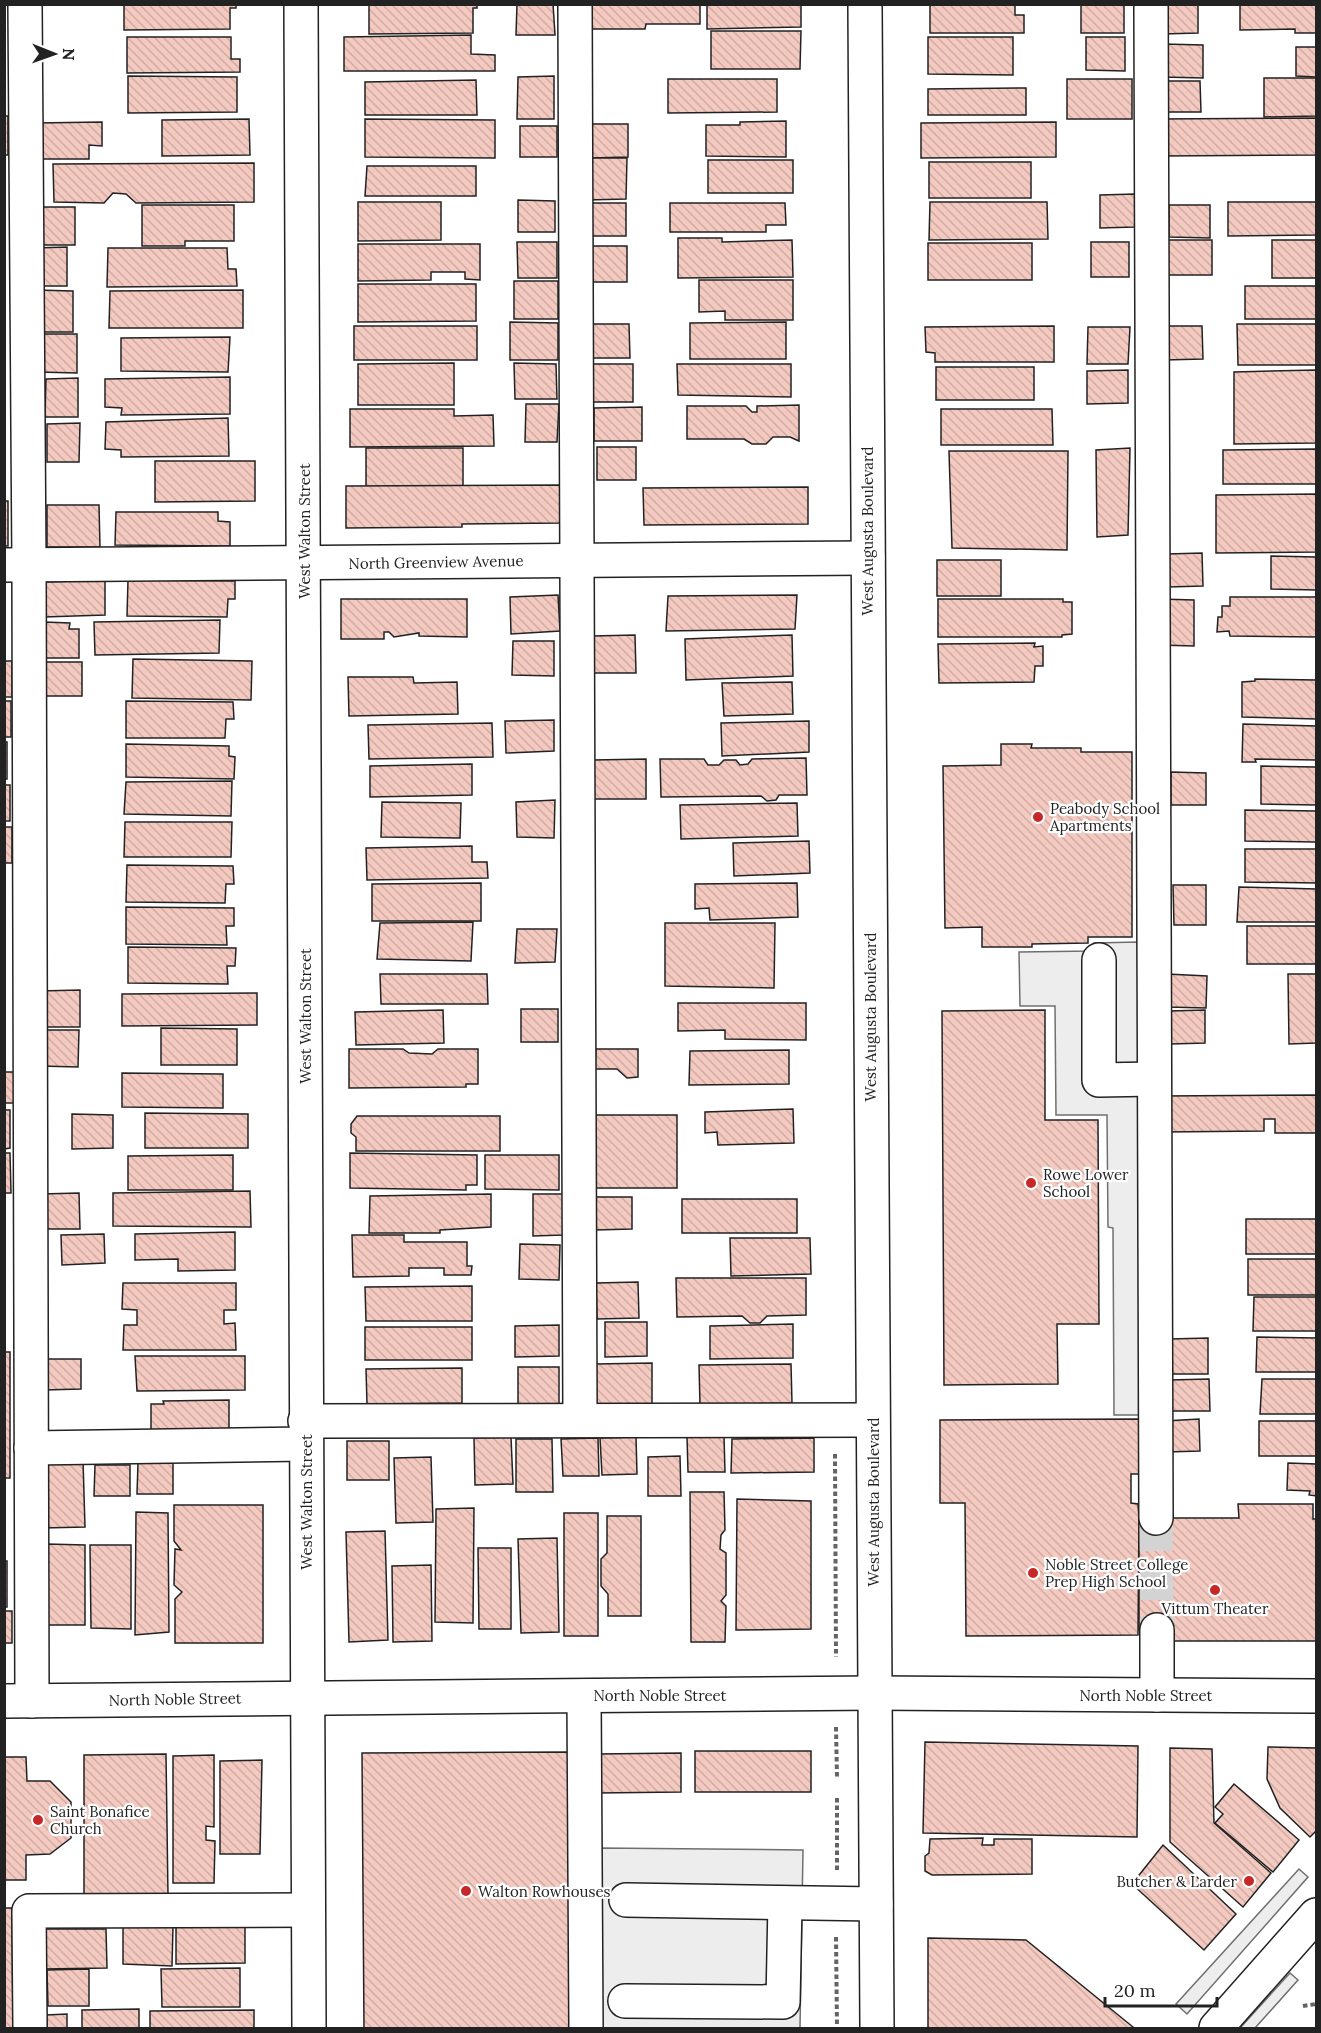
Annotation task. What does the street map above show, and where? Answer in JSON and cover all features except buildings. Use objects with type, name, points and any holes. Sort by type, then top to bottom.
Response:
[{"type":"street","points":[[18,1701],[31,1448],[16,565],[25,4]]},
{"type":"street","name":"West Walton Street","points":[[301,4],[309,2028]]},
{"type":"street","points":[[575,4],[580,1420]]},
{"type":"street","name":"West Augusta Boulevard","points":[[865,4],[877,2028]]},
{"type":"street","points":[[1151,4],[1156,1518]]},
{"type":"street","name":"North Greenview Avenue","points":[[16,565],[867,558]]},
{"type":"street","points":[[1099,960],[1099,1080],[1154,1079]]},
{"type":"street","points":[[31,1448],[305,1432],[580,1420],[872,1420]]},
{"type":"street","points":[[1157,1630],[1157,1695]]},
{"type":"street","name":"North Noble Street","points":[[18,1701],[874,1693],[1317,1696]]},
{"type":"street","points":[[584,1695],[586,2028]]},
{"type":"street","points":[[626,1900],[876,1904]]},
{"type":"street","points":[[625,2001],[783,2002],[785,1902]]},
{"type":"street","points":[[30,2028],[29,1911],[308,1910]]},
{"type":"street","points":[[1216,2028],[1317,1916]]},
{"type":"path","points":[[1303,2006],[1317,2004]]},
{"type":"shaded area","points":[[1138,942],[1141,1415],[1114,1415],[1113,1228],[1108,1227],[1107,1115],[1056,1115],[1055,1006],[1020,1006],[1019,952],[1093,951],[1094,943]]},
{"type":"shaded area","points":[[599,1848],[803,1850],[800,2028],[600,2028]]},
{"type":"shaded area","points":[[1299,1869],[1308,1877],[1187,2014],[1176,2004]]},
{"type":"shaded area","points":[[1290,1973],[1298,1980],[1255,2028],[1240,2028]]},
{"type":"tunnel","points":[[1156,1518],[1157,1630]]},
{"type":"place","name":"Peabody School Apartments","points":[[1038,817]]},
{"type":"place","name":"Rowe Lower School","points":[[1031,1183]]},
{"type":"place","name":"Noble Street College Prep High School","points":[[1033,1573]]},
{"type":"place","name":"Vittum Theater","points":[[1215,1590]]},
{"type":"place","name":"Saint Bonafice Church","points":[[38,1820]]},
{"type":"place","name":"Butcher & Larder","points":[[1249,1881]]},
{"type":"place","name":"Walton Rowhouses","points":[[466,1891]]}]
